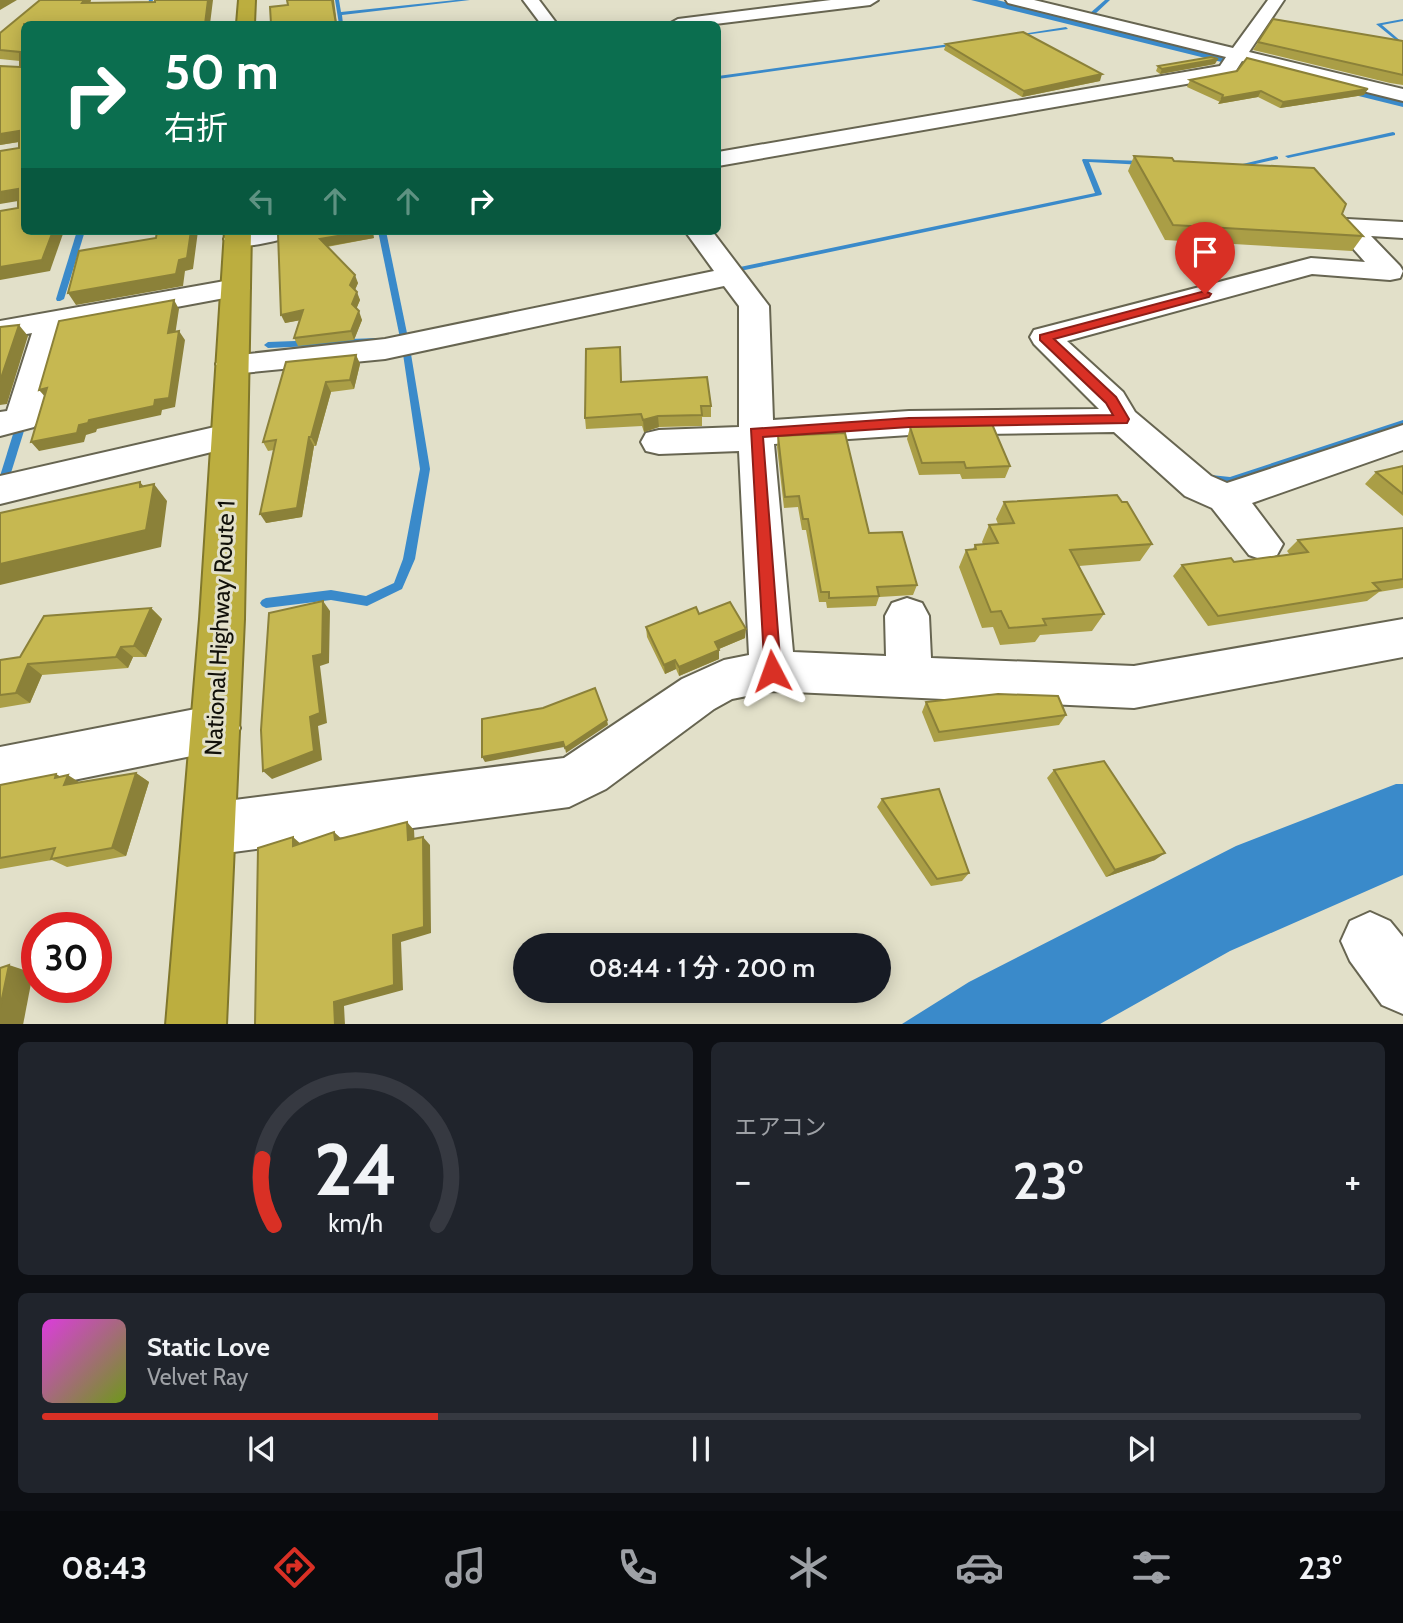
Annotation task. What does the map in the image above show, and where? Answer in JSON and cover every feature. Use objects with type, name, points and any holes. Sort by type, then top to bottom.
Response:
[{"type":"highway","points":[[246,21],[247,0]]},
{"type":"highway","name":"National Highway Route 1","points":[[196,1024],[211,830],[238,235]]},
{"type":"street","points":[[531,0],[547,21]]},
{"type":"street","points":[[702,21],[870,0]]},
{"type":"street","points":[[1014,0],[1234,61],[1403,112]]},
{"type":"street","points":[[1234,61],[1276,0]]},
{"type":"street","points":[[1251,36],[1273,41]]},
{"type":"street","points":[[721,158],[1234,61],[1403,95]]},
{"type":"street","points":[[1263,544],[1225,498],[1198,486],[1122,419],[1111,400],[1045,337],[1311,266],[1390,272],[1347,227],[1403,230]]},
{"type":"street","points":[[701,235],[754,306],[756,435],[772,671]]},
{"type":"street","points":[[232,365],[385,349],[731,276]]},
{"type":"street","points":[[0,330],[236,288]]},
{"type":"street","points":[[0,424],[22,419],[51,321]]},
{"type":"street","points":[[659,442],[909,423],[1122,419]]},
{"type":"street","points":[[0,490],[228,436]]},
{"type":"street","points":[[1225,498],[1403,437]]},
{"type":"street","points":[[907,615],[909,677]]},
{"type":"street","points":[[211,830],[569,782],[598,768],[687,700],[722,682],[772,671],[1134,687],[1403,638]]},
{"type":"street","points":[[0,771],[216,728]]},
{"type":"water","points":[[971,0],[997,0],[1403,100],[1403,107]]},
{"type":"water","points":[[1396,784],[1403,784],[1403,875],[1230,951],[1100,1024],[902,1024],[969,982],[1236,846]]},
{"type":"building","points":[[40,0],[84,0],[82,3],[208,0],[205,21],[21,21],[21,235],[51,235],[42,260],[0,267],[0,211],[18,208],[18,189],[0,192],[0,151],[19,148],[19,131],[0,134],[0,66],[20,67],[20,52],[0,50],[0,33]]},
{"type":"building","points":[[287,0],[332,0],[336,21],[271,21],[270,7],[288,5]]},
{"type":"building","points":[[1273,19],[1403,41],[1403,75],[1258,42]]},
{"type":"building","points":[[1023,32],[1102,74],[1024,91],[946,44]]},
{"type":"building","points":[[1211,57],[1218,59],[1162,69],[1158,66]]},
{"type":"building","points":[[1247,58],[1368,89],[1283,102],[1261,91],[1222,98],[1223,95],[1190,80],[1237,71]]},
{"type":"building","points":[[1134,156],[1172,158],[1174,161],[1314,168],[1346,204],[1342,214],[1363,236],[1173,225]]},
{"type":"building","points":[[156,235],[190,235],[187,258],[179,260],[176,274],[68,293],[79,251],[156,238]]},
{"type":"building","points":[[278,235],[344,235],[320,239],[355,275],[350,285],[357,292],[352,304],[359,311],[351,331],[294,338],[303,310],[281,315]]},
{"type":"building","points":[[174,300],[168,333],[179,331],[169,398],[155,400],[154,406],[89,420],[88,423],[79,425],[77,433],[31,442],[47,388],[39,390],[59,321]]},
{"type":"building","points":[[19,325],[0,381],[0,327]]},
{"type":"building","points":[[620,347],[621,382],[707,377],[711,406],[701,406],[702,415],[658,416],[643,420],[641,414],[585,418],[586,349]]},
{"type":"building","points":[[356,355],[350,380],[326,382],[309,437],[297,508],[260,514],[276,440],[263,442],[286,362]]},
{"type":"building","points":[[992,424],[1010,466],[966,468],[964,462],[922,463],[910,427]]},
{"type":"building","points":[[845,433],[869,533],[902,532],[917,585],[877,587],[879,596],[829,598],[829,592],[821,592],[808,519],[803,519],[799,496],[785,497],[778,436]]},
{"type":"building","points":[[1403,466],[1403,494],[1376,472]]},
{"type":"building","points":[[140,482],[140,487],[154,484],[146,530],[0,564],[0,513]]},
{"type":"building","points":[[1117,495],[1122,502],[1127,502],[1152,544],[1070,550],[1104,614],[1043,619],[1046,625],[1009,628],[1001,611],[991,612],[966,550],[976,549],[975,545],[998,543],[989,525],[1014,523],[1004,502]]},
{"type":"building","points":[[1403,528],[1403,579],[1373,583],[1380,590],[1218,616],[1182,565],[1231,558],[1234,562],[1308,552],[1298,540]]},
{"type":"building","points":[[323,601],[322,654],[313,656],[320,713],[310,717],[314,751],[263,771],[261,730],[269,613]]},
{"type":"building","points":[[730,602],[746,629],[715,642],[719,650],[679,667],[675,660],[664,665],[646,627],[696,607],[699,614]]},
{"type":"building","points":[[151,608],[134,646],[121,647],[116,657],[28,664],[16,693],[0,695],[0,660],[20,657],[44,616]]},
{"type":"building","points":[[595,688],[607,720],[565,748],[563,742],[482,757],[482,719],[543,708]]},
{"type":"building","points":[[998,694],[1058,696],[1066,715],[939,732],[926,702]]},
{"type":"building","points":[[1104,761],[1165,853],[1115,870],[1054,770]]},
{"type":"building","points":[[136,773],[112,848],[51,859],[55,848],[0,858],[0,785],[56,774],[55,778],[68,775],[64,785]]},
{"type":"building","points":[[939,789],[969,873],[937,879],[882,799]]},
{"type":"building","points":[[407,822],[408,840],[423,837],[424,927],[393,935],[394,985],[334,1002],[335,1024],[255,1024],[258,848],[293,837],[293,846],[334,832],[335,840]]},
{"type":"building","points":[[9,965],[0,1008],[0,968]]},
{"type":"waterway","points":[[145,21],[151,0]]},
{"type":"waterway","points":[[337,0],[339,14]]},
{"type":"waterway","points":[[339,14],[468,0]]},
{"type":"waterway","points":[[1091,15],[1108,0]]},
{"type":"waterway","points":[[339,14],[340,21]]},
{"type":"waterway","points":[[1403,20],[1378,24],[1403,45]]},
{"type":"waterway","points":[[1011,36],[1066,28]]},
{"type":"waterway","points":[[721,78],[957,44]]},
{"type":"waterway","points":[[1288,156],[1393,134]]},
{"type":"waterway","points":[[1233,167],[1276,158]]},
{"type":"waterway","points":[[740,269],[1099,194],[1085,160],[1144,163]]},
{"type":"waterway","points":[[60,299],[80,235]]},
{"type":"waterway","points":[[383,235],[404,338]]},
{"type":"waterway","points":[[268,345],[377,341]]},
{"type":"waterway","points":[[266,603],[331,595],[367,601],[398,586],[409,559],[425,469],[407,354]]},
{"type":"waterway","points":[[1211,479],[1230,481],[1403,423]]},
{"type":"waterway","points":[[5,476],[19,431]]},
{"type":"route","points":[[772,671],[756,433],[909,423],[1122,419],[1111,400],[1051,346],[1045,337],[1205,294]]}]
